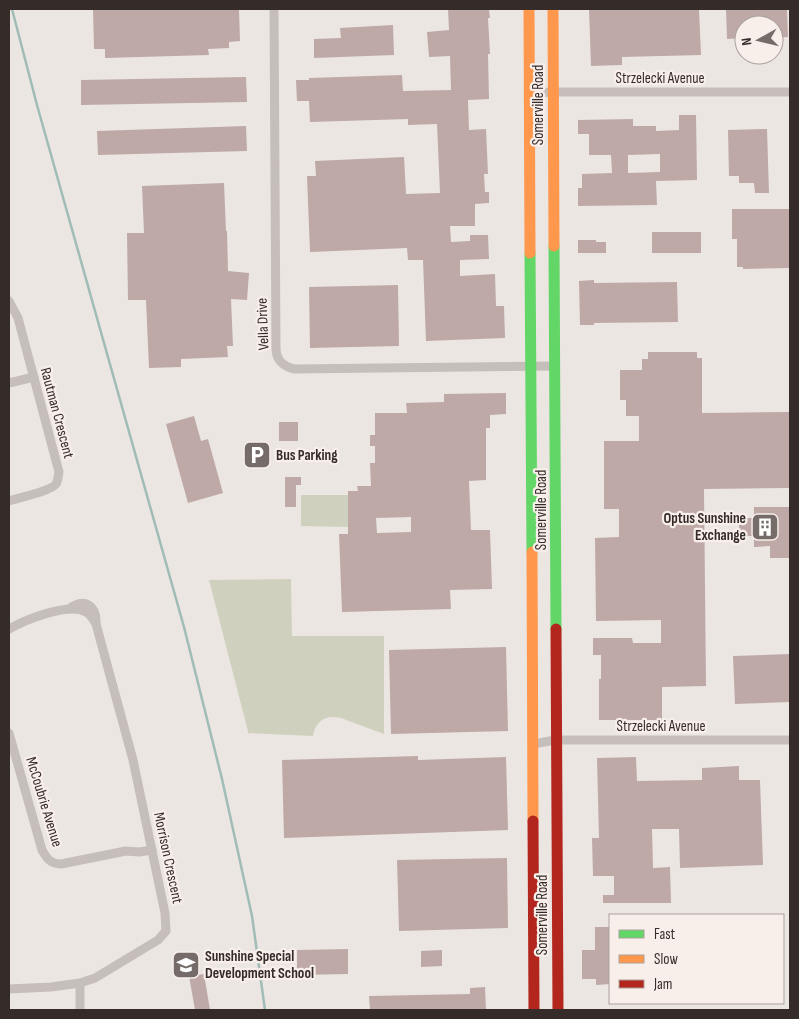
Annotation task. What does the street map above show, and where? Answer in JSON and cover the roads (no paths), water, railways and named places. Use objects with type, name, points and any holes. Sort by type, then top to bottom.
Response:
[{"type":"main road","name":"Somerville Road","points":[[529,9],[534,1010]]},
{"type":"main road","name":"Somerville Road","points":[[553,9],[558,1010]]},
{"type":"street","name":"Vella Drive","points":[[274,9],[276,350],[280,361],[294,369],[555,366]]},
{"type":"street","name":"Strzelecki Avenue","points":[[529,93],[790,92]]},
{"type":"street","name":"Rautman Crescent","points":[[9,301],[18,318],[59,472],[56,486],[9,501]]},
{"type":"street","points":[[9,383],[34,377]]},
{"type":"street","name":"Morrison Crescent","points":[[9,629],[35,617],[69,609],[73,605],[81,603],[90,605],[94,609],[97,617],[96,624],[133,760],[165,913],[166,931],[158,940],[95,978],[77,984],[9,989]]},
{"type":"street","name":"McCoubrie Avenue","points":[[9,732],[42,850],[51,862],[61,864],[151,846]]},
{"type":"street","name":"Strzelecki Avenue","points":[[533,744],[556,740],[790,740]]},
{"type":"street","points":[[77,984],[79,1010]]},
{"type":"waterway","points":[[12,9],[37,105],[184,627],[222,779],[252,916],[265,1010]]},
{"type":"place","name":"Bus Parking","points":[[257,455]]},
{"type":"place","name":"Optus Sunshine Exchange","points":[[765,527]]},
{"type":"place","name":"Sunshine Special Development School","points":[[186,965]]}]
